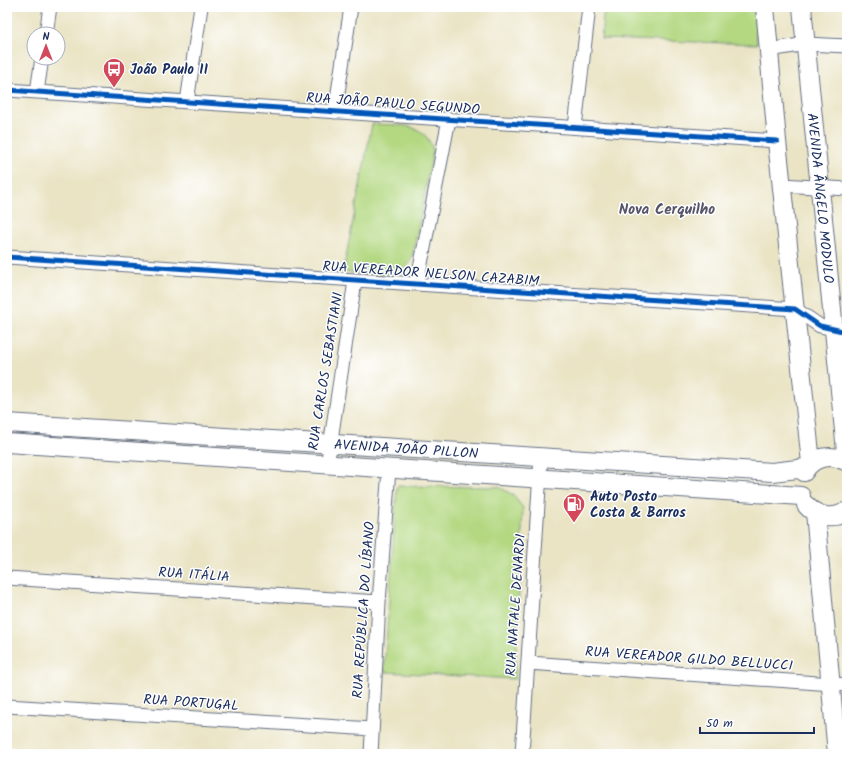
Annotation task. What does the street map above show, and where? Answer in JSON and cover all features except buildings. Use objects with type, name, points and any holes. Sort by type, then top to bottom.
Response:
[{"type":"main road","points":[[765,7],[809,466],[800,481],[801,496],[809,508],[815,512],[830,516],[838,515],[847,511]]},
{"type":"main road","name":"AVENIDA ÂNGELO MODULO","points":[[802,7],[820,187],[840,331],[847,462]]},
{"type":"main road","name":"AVENIDA JOÃO PILLON","points":[[7,423],[772,472],[809,466],[825,457],[840,458],[847,462]]},
{"type":"main road","name":"AVENIDA JOÃO PILLON","points":[[7,443],[327,466],[801,496]]},
{"type":"main road","points":[[815,512],[839,684],[837,754]]},
{"type":"street","points":[[47,26],[50,7]]},
{"type":"street","points":[[187,102],[201,7]]},
{"type":"street","points":[[334,112],[351,7]]},
{"type":"street","points":[[575,127],[588,7]]},
{"type":"street","points":[[769,50],[806,44],[847,46]]},
{"type":"street","points":[[37,92],[41,66]]},
{"type":"street","name":"RUA JOÃO PAULO SEGUNDO","points":[[7,90],[777,140]]},
{"type":"street","points":[[417,284],[449,119]]},
{"type":"street","points":[[782,185],[847,189]]},
{"type":"street","name":"RUA VEREADOR NELSON CAZABIM","points":[[7,257],[795,309]]},
{"type":"street","name":"RUA CARLOS SEBASTIANI","points":[[327,466],[356,281]]},
{"type":"street","points":[[795,309],[820,326],[840,331]]},
{"type":"street","name":"RUA NATALE DENARDI","points":[[522,754],[541,457]]},
{"type":"street","name":"RUA REPÚBLICA DO LÍBANO","points":[[371,754],[379,602],[389,469]]},
{"type":"street","name":"RUA ITÁLIA","points":[[7,578],[379,602]]},
{"type":"street","name":"RUA VEREADOR GILDO BELLUCCI","points":[[528,663],[839,684]]},
{"type":"street","name":"RUA PORTUGAL","points":[[7,706],[372,729]]},
{"type":"green space","points":[[604,7],[754,7],[757,44],[601,39]]},
{"type":"green space","points":[[372,124],[401,125],[417,129],[424,134],[433,151],[413,255],[405,269],[388,275],[343,272]]},
{"type":"green space","points":[[397,486],[499,487],[513,495],[523,508],[515,679],[384,672]]},
{"type":"cycle path","points":[[7,90],[777,141]]},
{"type":"cycle path","points":[[7,257],[795,309],[820,326],[847,332]]},
{"type":"place","name":"João Paulo II","points":[[114,88]]},
{"type":"place","name":"Auto Posto Costa & Barros","points":[[574,524]]},
{"type":"district","name":"Nova Cerquilho","points":[[667,209]]}]
